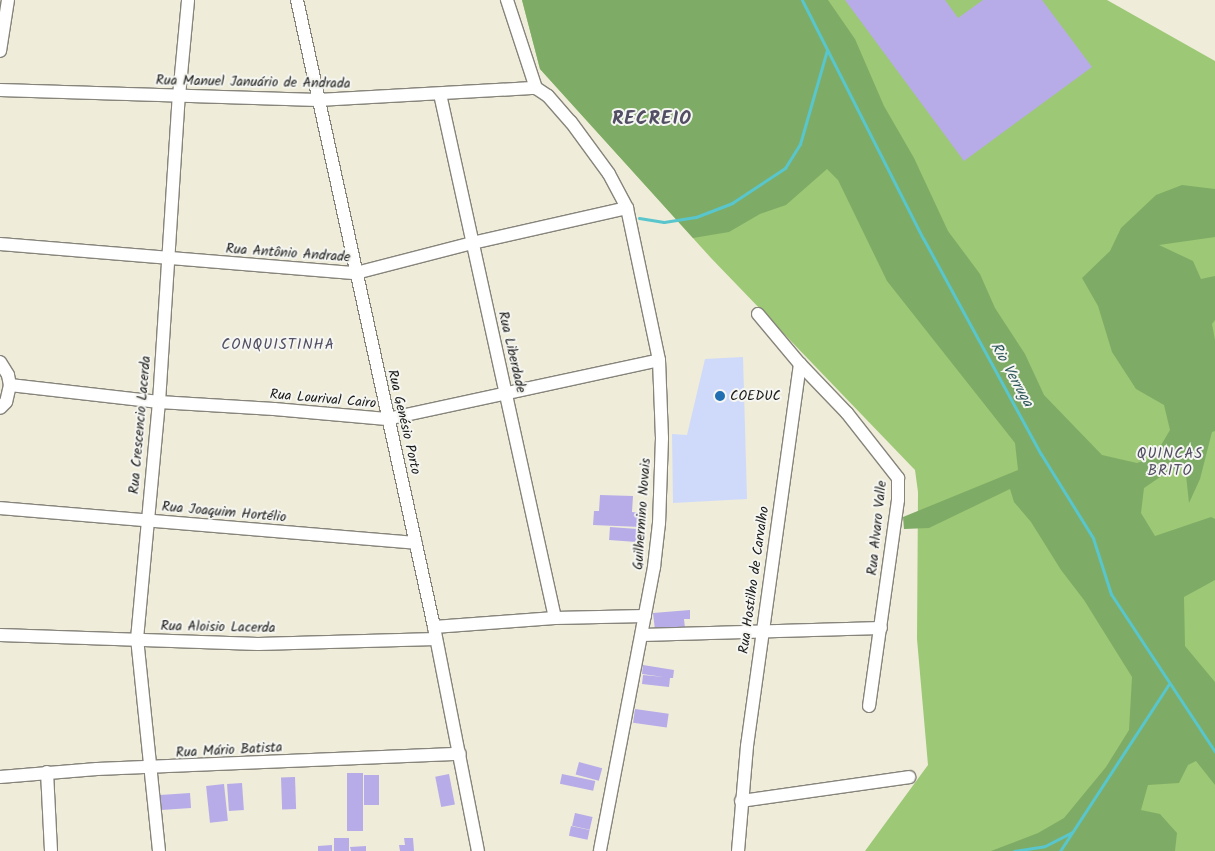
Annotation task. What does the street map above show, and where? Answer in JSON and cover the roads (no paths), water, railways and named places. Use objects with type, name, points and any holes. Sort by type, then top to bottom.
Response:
[{"type":"street","points":[[0,51],[8,0]]},
{"type":"street","name":"Rua Crescencio Lacerda","points":[[159,851],[137,639],[159,402],[167,258],[188,0]]},
{"type":"street","name":"Rua Genésio Porto","points":[[297,0],[387,420],[416,543],[478,851]]},
{"type":"street","points":[[506,0],[536,88]]},
{"type":"street","name":"Rua Manuel Januário de Andrada","points":[[0,90],[318,100],[536,88]]},
{"type":"street","name":"Guilhermino Novais","points":[[536,88],[548,96],[571,122],[609,174],[627,208],[658,360],[662,438],[659,523],[654,568],[600,851]]},
{"type":"street","name":"Rua Liberdade","points":[[440,94],[555,618]]},
{"type":"street","name":"Rua Antônio Andrade","points":[[0,244],[356,273],[472,243],[627,208]]},
{"type":"street","name":"Rua Alvaro Valle","points":[[758,314],[800,364],[847,413],[887,461],[898,478],[898,500],[869,706]]},
{"type":"street","name":"Rua Lourival Cairo","points":[[10,385],[159,402],[274,409],[387,420],[658,360]]},
{"type":"street","points":[[0,362],[8,375],[10,385],[6,402],[0,408]]},
{"type":"street","name":"Rua Hostilho de Carvalho","points":[[738,851],[741,801],[762,633],[800,364]]},
{"type":"street","name":"Rua Joaquim Hortélio","points":[[0,508],[416,543]]},
{"type":"street","name":"Rua Aloisio Lacerda","points":[[0,635],[258,644],[435,633],[555,618],[645,616]]},
{"type":"street","points":[[642,635],[762,633],[881,628]]},
{"type":"street","name":"Rua Mário Batista","points":[[0,777],[47,772],[460,754]]},
{"type":"street","points":[[47,772],[51,851]]},
{"type":"street","points":[[741,801],[909,777]]},
{"type":"waterway","name":"Rio Verruga","points":[[802,0],[923,238],[1041,454],[1093,538],[1111,594],[1215,752]]},
{"type":"waterway","points":[[639,218],[664,222],[696,217],[732,203],[785,168],[800,144],[827,50]]},
{"type":"waterway","points":[[1060,851],[1169,684]]},
{"type":"waterway","points":[[1014,851],[1045,846],[1072,832]]},
{"type":"place","name":"COEDUC","points":[[720,396]]},
{"type":"district","name":"RECREIO","points":[[652,120]]},
{"type":"district","name":"CONQUISTINHA","points":[[278,346]]},
{"type":"district","name":"QUINCAS BRITO","points":[[1170,462]]}]
